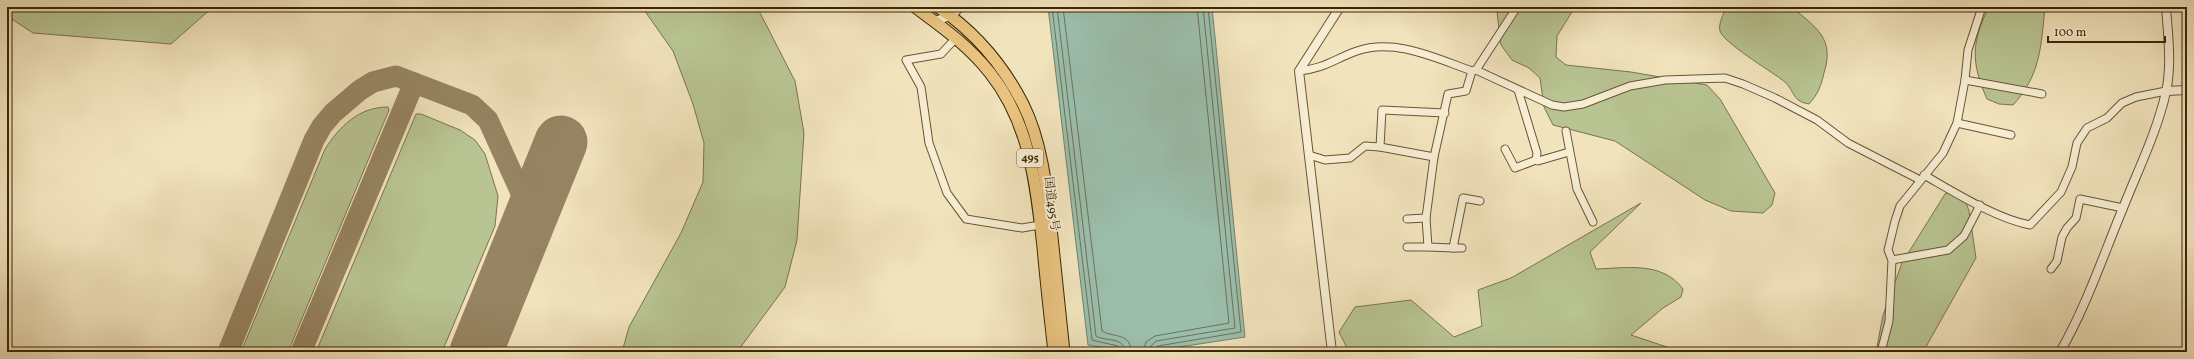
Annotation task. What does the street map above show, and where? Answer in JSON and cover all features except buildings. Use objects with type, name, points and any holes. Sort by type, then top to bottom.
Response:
[{"type":"highway","name":"国道495号","points":[[915,7],[956,38],[990,73],[1014,111],[1026,141],[1036,183],[1053,352]]},
{"type":"highway","name":"国道495号","points":[[938,7],[952,16],[978,39],[1006,75],[1024,106],[1036,140],[1046,184],[1064,352]]},
{"type":"street","points":[[934,21],[952,16],[960,7]]},
{"type":"street","points":[[1332,352],[1299,71],[1340,7]]},
{"type":"street","points":[[1428,247],[1426,218],[1434,157],[1448,94],[1466,90],[1474,70],[1517,7]]},
{"type":"street","points":[[1881,352],[1889,321],[1892,260],[1888,250],[1894,221],[1900,206],[1943,153],[1957,123],[1965,80],[1968,50],[1982,7]]},
{"type":"street","points":[[2060,352],[2071,333],[2154,132],[2166,91],[2168,43],[2166,7]]},
{"type":"street","points":[[956,38],[941,54],[906,60],[921,87],[930,143],[947,193],[966,219],[1022,228],[1040,225]]},
{"type":"street","points":[[1299,71],[1317,69],[1355,51],[1370,47],[1396,47],[1474,70],[1552,105],[1564,107],[1582,104],[1630,86],[1658,81],[1725,78],[1775,98],[1817,120],[1848,143],[2020,223],[2030,224],[2061,192],[2072,167],[2077,143],[2088,128],[2107,118],[2122,103],[2136,97],[2166,91],[2187,90]]},
{"type":"street","points":[[1965,80],[2042,94]]},
{"type":"street","points":[[1518,90],[1533,132],[1537,153],[1536,160]]},
{"type":"street","points":[[1380,147],[1382,110],[1445,113]]},
{"type":"street","points":[[1957,123],[2011,135]]},
{"type":"street","points":[[1566,131],[1577,189],[1593,222]]},
{"type":"street","points":[[1309,155],[1325,160],[1350,158],[1365,146],[1380,147],[1434,157]]},
{"type":"street","points":[[1504,149],[1515,168],[1536,160],[1538,161],[1570,152]]},
{"type":"street","points":[[1453,248],[1463,198],[1480,201]]},
{"type":"street","points":[[2051,269],[2057,261],[2062,237],[2076,218],[2080,199],[2123,208]]},
{"type":"street","points":[[1892,260],[1948,250],[1964,236],[1980,205]]},
{"type":"street","points":[[1407,219],[1426,218]]},
{"type":"street","points":[[1406,247],[1462,248]]},
{"type":"shaded area","points":[[7,7],[213,7],[171,44],[33,33],[7,16]]},
{"type":"shaded area","points":[[642,7],[757,7],[795,81],[804,133],[797,240],[785,287],[737,352],[622,352],[629,327],[681,233],[703,182],[704,143],[693,104],[673,51]]},
{"type":"shaded area","points":[[1500,7],[1575,7],[1557,36],[1556,57],[1566,65],[1631,72],[1707,85],[1720,99],[1775,193],[1772,205],[1763,213],[1731,211],[1705,200],[1615,141],[1553,125],[1544,107],[1540,78],[1529,68],[1512,60],[1501,45],[1497,12]]},
{"type":"shaded area","points":[[1727,7],[1792,7],[1816,28],[1825,42],[1827,61],[1820,86],[1815,97],[1809,104],[1799,100],[1786,83],[1738,49],[1723,36],[1720,31],[1720,25]]},
{"type":"shaded area","points":[[1989,7],[2045,7],[2038,59],[2029,82],[2013,105],[1999,104],[1987,99],[1978,74],[1975,53],[1976,42]]},
{"type":"shaded area","points":[[388,107],[389,110],[288,352],[241,352],[325,149],[337,133],[351,119],[368,110]]},
{"type":"shaded area","points":[[416,114],[421,114],[460,130],[475,140],[485,154],[498,196],[495,226],[442,352],[316,352]]},
{"type":"shaded area","points":[[1954,191],[1963,194],[1969,211],[1976,258],[1923,352],[1876,352],[1883,315],[1902,263],[1945,194]]},
{"type":"shaded area","points":[[1641,203],[1590,252],[1596,269],[1643,268],[1665,274],[1675,280],[1683,289],[1681,297],[1663,308],[1631,335],[1682,352],[1349,352],[1339,332],[1355,307],[1411,300],[1454,337],[1482,326],[1478,290],[1511,278]]},
{"type":"water","points":[[1048,7],[1212,7],[1245,337],[1147,352],[1127,352],[1088,345]]},
{"type":"taxiway","points":[[228,352],[314,140],[322,126],[333,113],[360,90],[373,82],[396,76],[472,105],[488,120],[532,217]]},
{"type":"taxiway","points":[[301,352],[414,83]]},
{"type":"runway","points":[[476,352],[561,142]]}]
